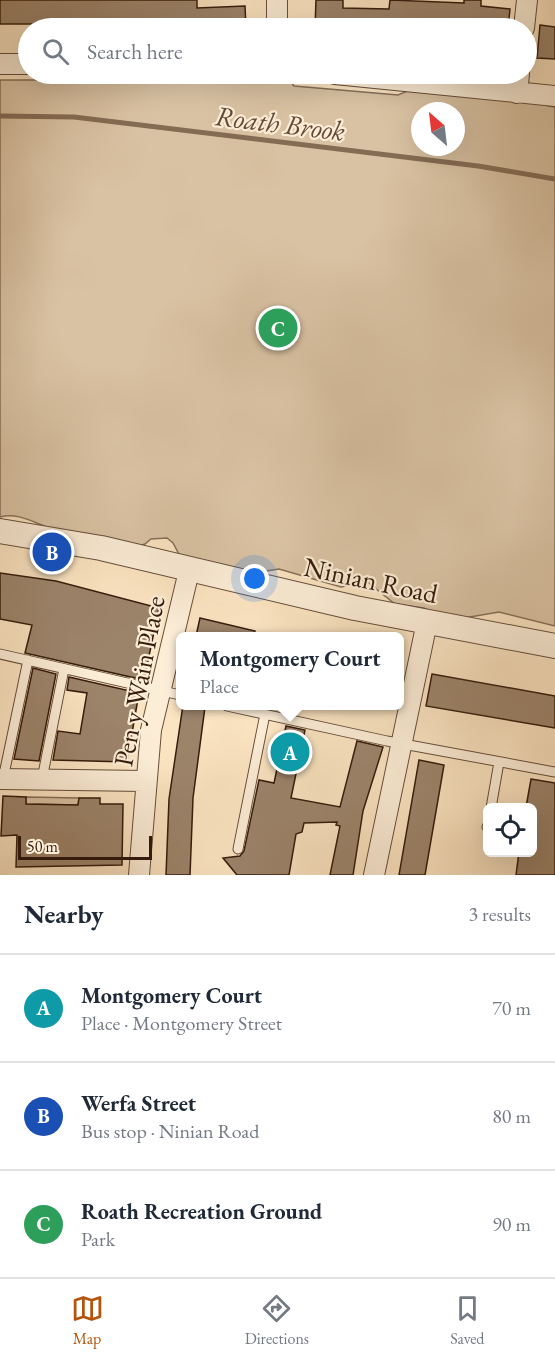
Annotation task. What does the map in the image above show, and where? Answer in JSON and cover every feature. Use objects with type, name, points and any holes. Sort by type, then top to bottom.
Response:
[{"type":"street","points":[[277,18],[278,0]]},
{"type":"street","points":[[525,18],[527,0]]},
{"type":"street","points":[[0,64],[18,64]]},
{"type":"street","points":[[521,84],[555,96]]},
{"type":"street","name":"Ninian Road","points":[[0,531],[101,548],[189,571],[427,622],[555,646]]},
{"type":"street","name":"Pen y Wain Place","points":[[139,875],[151,730],[189,571]]},
{"type":"street","points":[[374,875],[427,622]]},
{"type":"street","points":[[1,779],[145,781]]},
{"type":"lane","points":[[0,654],[176,694]]},
{"type":"lane","points":[[1,779],[28,660]]},
{"type":"lane","points":[[42,779],[64,669]]},
{"type":"lane","points":[[248,710],[400,743],[555,772]]},
{"type":"lane","points":[[238,849],[265,714]]},
{"type":"lane","points":[[492,803],[499,762]]},
{"type":"shaded area","points":[[0,80],[18,80],[18,84],[292,84],[294,86],[398,95],[415,90],[426,93],[535,98],[548,106],[555,107],[555,626],[499,612],[458,619],[440,616],[424,608],[395,604],[366,581],[355,579],[351,585],[341,587],[279,569],[254,573],[181,558],[173,543],[167,538],[151,539],[135,547],[61,531],[20,517],[0,517]]},
{"type":"shaded area","points":[[26,797],[79,798],[78,805],[26,804]]},
{"type":"building","points":[[0,0],[197,0],[197,8],[245,6],[246,18],[18,18],[18,24],[0,24]]},
{"type":"building","points":[[316,0],[343,0],[343,8],[389,9],[390,0],[464,3],[464,0],[481,0],[481,6],[510,9],[509,18],[315,18]]},
{"type":"building","points":[[540,25],[555,27],[555,59],[537,58]]},
{"type":"building","points":[[0,573],[56,581],[159,608],[144,680],[25,653],[32,625],[0,619]]},
{"type":"building","points":[[200,618],[255,631],[255,632],[197,632]]},
{"type":"building","points":[[33,668],[56,674],[39,761],[14,759]]},
{"type":"building","points":[[432,674],[555,696],[555,728],[426,706]]},
{"type":"building","points":[[69,677],[139,693],[127,762],[53,760],[58,731],[80,734],[87,693],[67,690]]},
{"type":"building","points":[[182,710],[205,710],[193,798],[190,875],[166,875],[169,799]]},
{"type":"building","points":[[286,726],[305,730],[291,798],[340,807],[357,741],[383,747],[363,811],[353,875],[330,875],[340,826],[336,825],[337,822],[304,823],[302,832],[296,834],[289,875],[237,875],[223,858],[240,856],[244,851],[259,780],[274,783]]},
{"type":"building","points":[[419,760],[444,765],[425,875],[399,875]]},
{"type":"building","points":[[531,779],[555,783],[555,875],[516,875],[518,857],[537,857],[537,803],[527,803]]},
{"type":"building","points":[[3,796],[26,797],[26,804],[78,805],[79,798],[100,798],[100,804],[123,804],[122,865],[16,867],[17,835],[1,836]]},
{"type":"waterway","name":"Roath Brook","points":[[0,116],[74,117],[478,166],[555,179]]},
{"type":"place","name":"Roath Recreation Ground","points":[[278,328]]},
{"type":"place","name":"Werfa Street","points":[[52,552]]},
{"type":"place","name":"Montgomery Court","points":[[290,752]]}]
